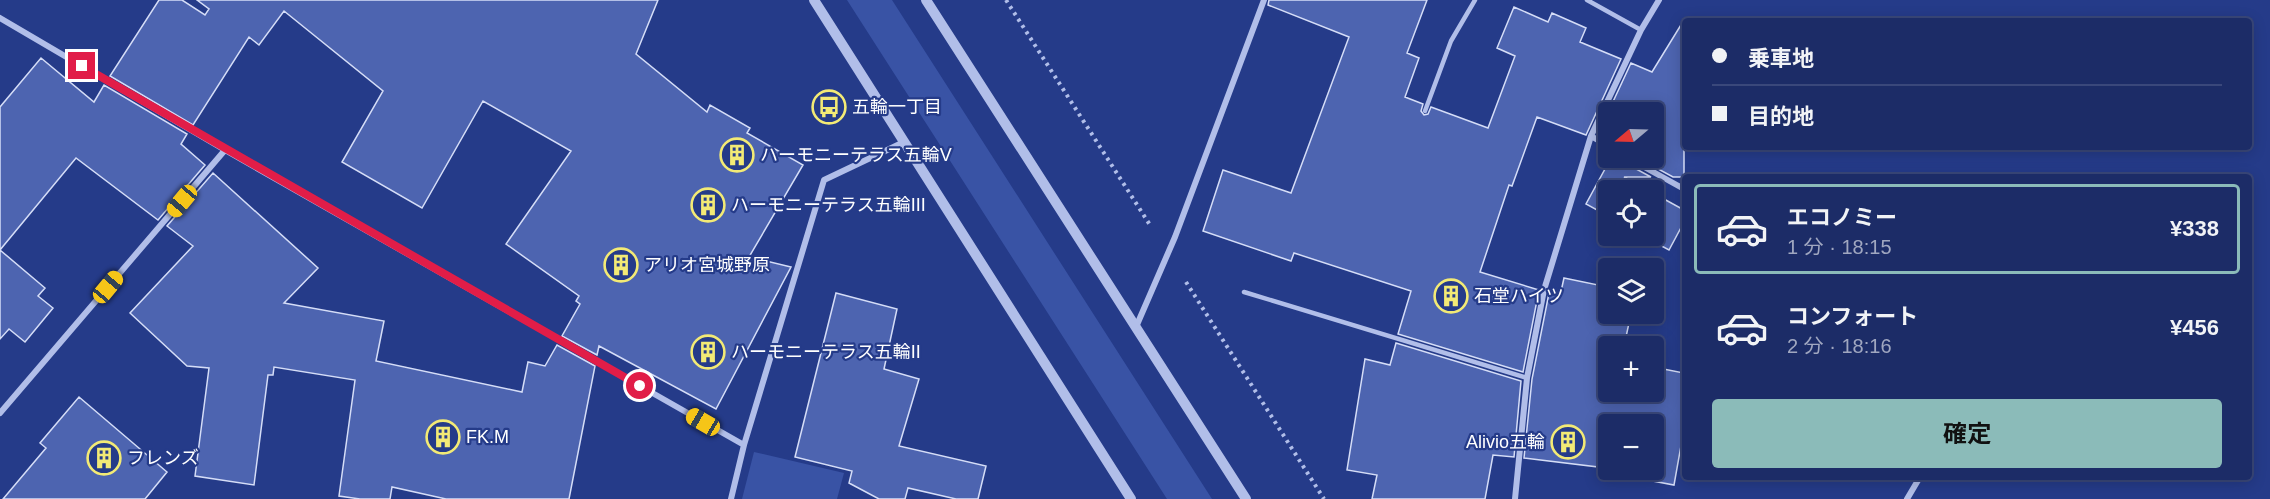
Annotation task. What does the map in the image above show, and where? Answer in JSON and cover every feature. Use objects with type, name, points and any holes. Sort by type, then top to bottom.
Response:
[{"type":"street","points":[[814,0],[1131,499]]},
{"type":"street","points":[[926,0],[1246,499]]},
{"type":"street","points":[[1135,328],[1175,237],[1264,0]]},
{"type":"street","points":[[1515,499],[1527,378],[1544,290],[1591,136],[1641,30],[1659,0]]},
{"type":"street","points":[[0,18],[225,150],[744,445]]},
{"type":"street","points":[[1591,136],[1598,140]]},
{"type":"street","points":[[731,499],[744,445],[824,180],[904,142]]},
{"type":"street","points":[[0,413],[225,150]]},
{"type":"street","points":[[1646,168],[1682,188]]},
{"type":"street","points":[[1906,499],[1918,480]]},
{"type":"lane","points":[[1425,111],[1451,41],[1475,0]]},
{"type":"lane","points":[[1587,0],[1641,30]]},
{"type":"lane","points":[[1244,292],[1527,378]]},
{"type":"path","points":[[1006,0],[1140,210]]},
{"type":"path","points":[[1186,281],[1324,499]]},
{"type":"shaded area","points":[[847,0],[892,0],[1212,499],[1167,499]]},
{"type":"shaded area","points":[[754,452],[844,473],[837,499],[742,499]]},
{"type":"building","points":[[159,0],[182,0],[205,15],[209,9],[197,0],[658,0],[636,54],[707,112],[710,105],[750,128],[747,133],[803,165],[749,257],[791,267],[716,409],[599,346],[597,355],[562,336],[580,304],[576,301],[579,296],[506,244],[571,151],[483,101],[422,208],[342,162],[383,91],[284,11],[259,45],[249,37],[193,125],[110,76]]},
{"type":"building","points":[[1269,0],[1427,0],[1407,53],[1419,58],[1405,97],[1423,104],[1421,111],[1424,115],[1428,114],[1431,107],[1488,128],[1515,56],[1497,48],[1514,7],[1548,22],[1552,13],[1586,28],[1580,42],[1621,59],[1601,102],[1598,102],[1598,109],[1586,135],[1537,117],[1512,186],[1509,185],[1480,272],[1539,290],[1523,372],[1398,334],[1411,291],[1294,253],[1291,261],[1203,231],[1223,170],[1291,193],[1349,37],[1268,5]]},
{"type":"building","points":[[1682,23],[1684,174],[1682,177],[1673,177],[1656,168],[1664,168],[1664,102],[1613,102],[1631,63],[1652,72]]},
{"type":"building","points":[[41,58],[94,102],[104,85],[187,134],[181,144],[205,165],[158,220],[76,158],[0,250],[0,107]]},
{"type":"building","points":[[1606,168],[1634,168],[1651,177],[1624,177],[1630,180],[1599,180]]},
{"type":"building","points":[[213,173],[318,268],[284,303],[384,321],[376,361],[522,392],[528,362],[545,366],[557,345],[595,366],[569,499],[446,499],[392,487],[390,499],[339,496],[355,380],[274,367],[273,375],[268,375],[254,485],[195,476],[209,368],[187,366],[130,313],[193,246],[167,226]]},
{"type":"building","points":[[1598,182],[1598,211],[1586,204]]},
{"type":"building","points":[[1664,199],[1682,209],[1682,226],[1669,250],[1662,246],[1664,246]]},
{"type":"building","points":[[0,250],[45,288],[38,296],[53,308],[25,342],[9,329],[0,339]]},
{"type":"building","points":[[1564,278],[1598,285],[1598,324],[1629,324],[1626,336],[1598,336],[1598,402],[1664,402],[1664,369],[1682,373],[1682,440],[1674,485],[1647,480],[1664,480],[1664,414],[1598,414],[1598,467],[1524,458],[1532,379],[1549,293],[1560,296]]},
{"type":"building","points":[[836,293],[897,309],[884,369],[919,379],[899,446],[986,466],[978,499],[956,499],[908,488],[905,499],[879,499],[849,483],[852,471],[795,457]]},
{"type":"building","points":[[1396,343],[1521,381],[1514,457],[1493,455],[1485,499],[1372,499],[1377,475],[1347,470],[1365,359],[1390,365]]},
{"type":"building","name":"フレンズ","points":[[79,397],[167,472],[145,499],[3,499],[46,448],[40,443]]},
{"type":"place","name":"五輪一丁目","points":[[829,107]]},
{"type":"place","name":"ハーモニーテラス五輪V","points":[[737,155]]},
{"type":"place","name":"ハーモニーテラス五輪III","points":[[708,205]]},
{"type":"place","name":"アリオ宮城野原","points":[[621,265]]},
{"type":"place","name":"石堂ハイツ","points":[[1451,296]]},
{"type":"place","name":"ハーモニーテラス五輪II","points":[[708,352]]},
{"type":"place","name":"FK.M","points":[[443,437]]},
{"type":"place","name":"Alivio五輪","points":[[1568,442]]},
{"type":"place","name":"フレンズ","points":[[104,458]]},
{"type":"route","points":[[82,66],[640,386]]}]
